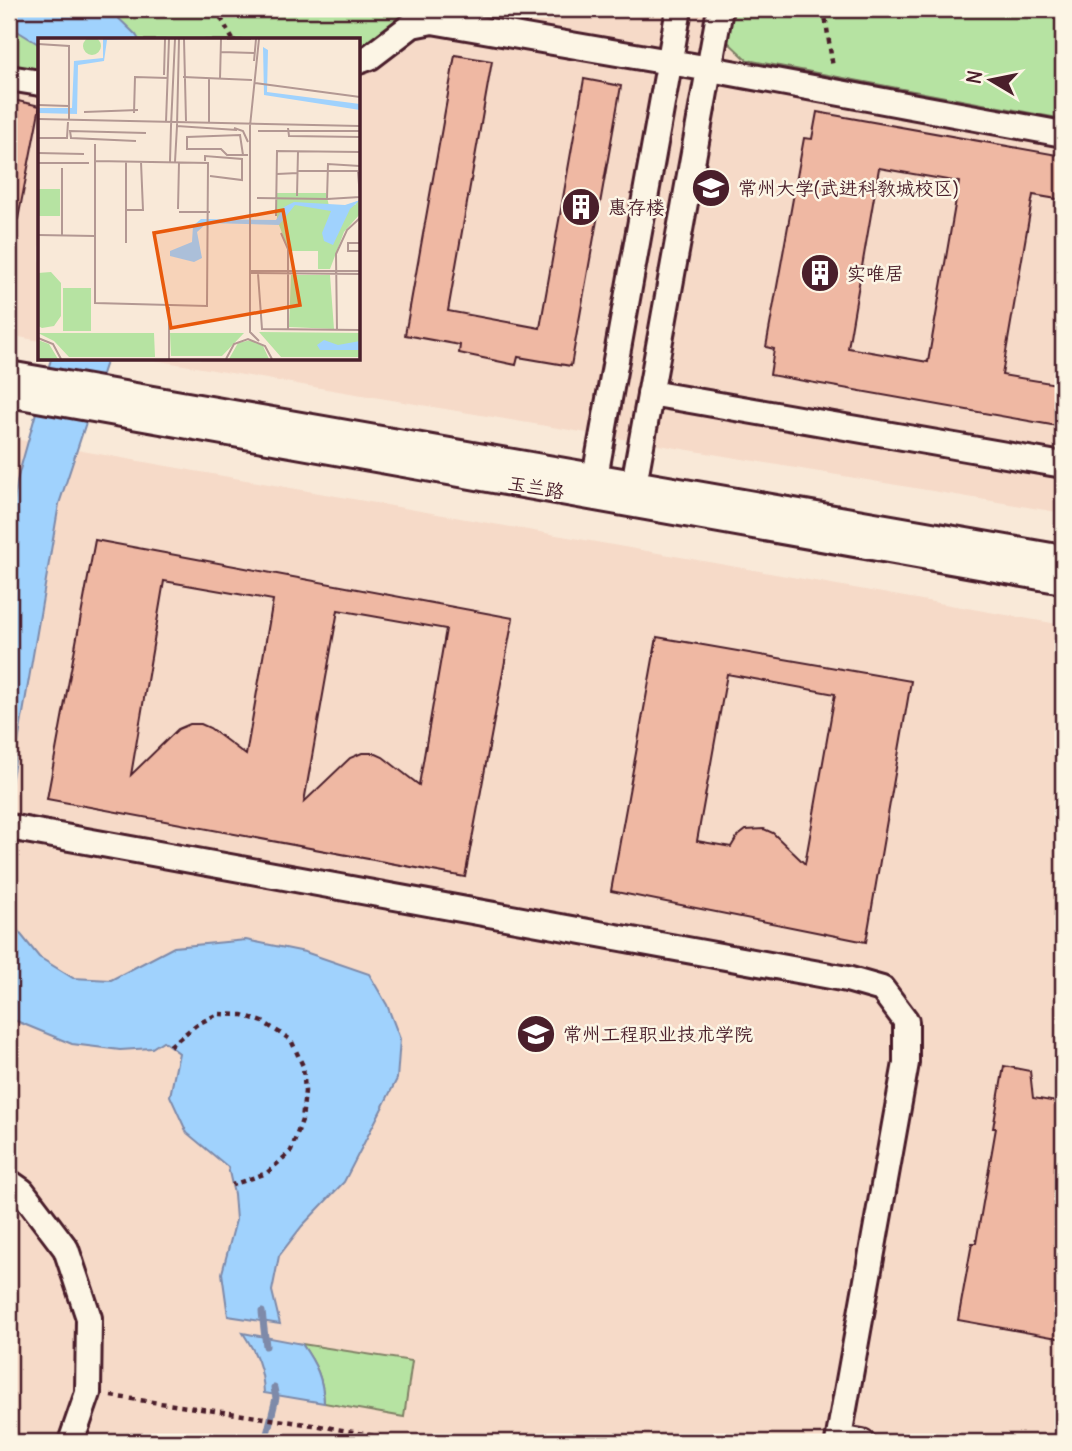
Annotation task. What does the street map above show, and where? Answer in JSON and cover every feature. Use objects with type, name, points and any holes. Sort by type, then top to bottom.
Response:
[{"type":"street","points":[[679,9],[595,477],[608,500],[634,484],[720,9]]},
{"type":"street","points":[[360,61],[370,57],[412,25],[432,21],[1063,134]]},
{"type":"street","points":[[9,78],[38,83]]},
{"type":"street","name":"玉兰路","points":[[9,374],[24,390],[595,477],[1063,558]]},
{"type":"street","points":[[650,393],[1063,464]]},
{"type":"street","name":"玉兰路","points":[[109,402],[608,500],[1063,581]]},
{"type":"street","points":[[9,827],[847,979],[882,989],[906,1021],[906,1063],[846,1441]]},
{"type":"street","points":[[9,1182],[22,1191],[66,1249],[89,1318],[88,1392],[71,1442]]},
{"type":"path","points":[[216,9],[232,38]]},
{"type":"path","points":[[824,9],[837,93]]},
{"type":"path","points":[[170,1046],[196,1026],[218,1014],[243,1015],[263,1021],[291,1040],[303,1066],[305,1091],[302,1120],[291,1151],[267,1173],[232,1185]]},
{"type":"path","points":[[88,1392],[320,1426],[408,1442]]},
{"type":"shaded area","name":"常州大学(武进科教城校区)","points":[[9,9],[1063,9],[1063,513],[154,360],[360,360],[360,38],[38,38],[38,341],[9,335]]},
{"type":"shaded area","name":"常州工程职业技术学院","points":[[9,438],[1063,625],[1063,1442],[9,1442]]},
{"type":"green space","points":[[9,9],[415,9],[360,49],[360,38],[38,38],[38,75],[9,69]]},
{"type":"green space","points":[[415,9],[456,9],[456,12]]},
{"type":"green space","points":[[733,9],[1063,9],[1063,119],[747,60],[727,41]]},
{"type":"green space","points":[[302,1344],[412,1361],[404,1417],[324,1403],[318,1372]]},
{"type":"water","points":[[9,9],[109,9],[138,38],[38,38],[38,44],[9,26]]},
{"type":"water","points":[[51,360],[107,360],[59,504],[9,795],[9,530],[18,477]]},
{"type":"water","points":[[9,899],[14,926],[39,957],[73,978],[111,980],[174,947],[246,940],[305,952],[369,974],[387,1005],[400,1039],[397,1079],[344,1182],[302,1226],[279,1256],[272,1291],[280,1324],[228,1316],[222,1273],[236,1220],[234,1194],[228,1167],[187,1133],[170,1096],[179,1053],[163,1041],[152,1048],[120,1050],[72,1044],[9,1018]]},
{"type":"water","points":[[243,1333],[302,1344],[318,1372],[324,1403],[264,1393],[258,1361]]},
{"type":"building","points":[[455,55],[492,61],[448,311],[540,328],[584,79],[621,86],[571,366],[518,357],[516,365],[459,353],[460,345],[405,335]]},
{"type":"building","points":[[9,99],[38,106],[38,116],[18,219],[9,218]]},
{"type":"building","name":"实唯居","points":[[817,112],[1063,156],[1063,200],[1033,195],[1002,375],[1063,385],[1063,427],[770,375],[774,349],[766,347],[804,138],[812,139]],"holes":[[[879,168],[959,182],[928,362],[848,348]]]},
{"type":"building","points":[[95,540],[513,618],[465,877],[47,799]],"holes":[[[164,581],[273,600],[246,755],[210,728],[201,724],[190,724],[178,729],[131,775]],[[338,610],[446,629],[419,785],[383,757],[374,753],[362,753],[350,758],[304,802]]]},
{"type":"building","points":[[657,637],[911,681],[866,942],[611,891]],"holes":[[[727,674],[835,694],[805,864],[773,833],[764,829],[746,830],[737,837],[731,847],[697,841]]]},
{"type":"building","points":[[1004,1066],[1030,1071],[1033,1098],[1063,1103],[1063,1339],[958,1320],[972,1243],[976,1243]]},
{"type":"waterway","points":[[262,1312],[266,1346]]},
{"type":"waterway","points":[[265,1442],[276,1398],[274,1388]]},
{"type":"place","name":"常州大学(武进科教城校区)","points":[[711,188]]},
{"type":"place","name":"惠存楼","points":[[581,207]]},
{"type":"place","name":"实唯居","points":[[820,273]]},
{"type":"place","name":"常州工程职业技术学院","points":[[536,1034]]}]
